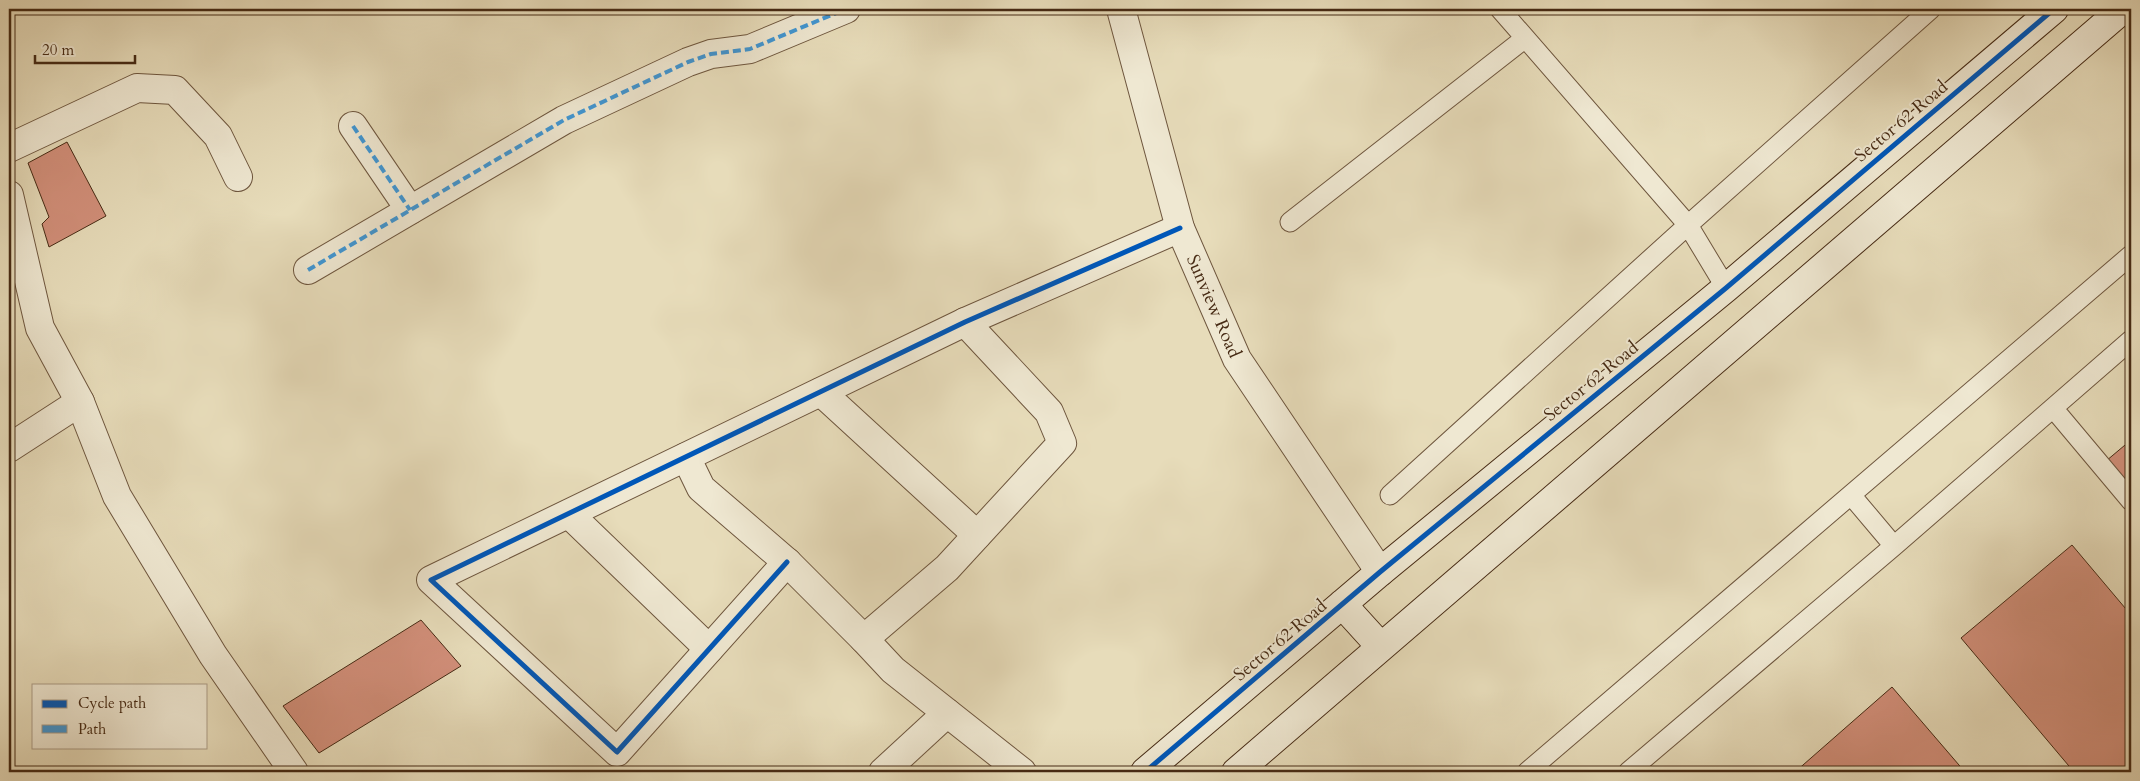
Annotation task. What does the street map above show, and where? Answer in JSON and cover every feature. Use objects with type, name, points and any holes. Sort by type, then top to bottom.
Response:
[{"type":"street","points":[[308,270],[564,120],[661,74],[711,54],[750,49],[846,9]]},
{"type":"street","name":"Sunview Road","points":[[1121,9],[1180,228],[1237,359],[1380,572]]},
{"type":"street","name":"Sector 62 Road","points":[[1145,772],[1380,572],[1726,288],[2054,9]]},
{"type":"street","points":[[1236,772],[2123,9]]},
{"type":"street","points":[[9,148],[137,88],[175,90],[218,136],[238,177]]},
{"type":"street","points":[[352,126],[410,210]]},
{"type":"street","points":[[9,195],[40,328],[80,402],[117,496],[213,655],[294,772]]},
{"type":"street","points":[[788,562],[617,752],[431,580],[965,322],[1180,228]]},
{"type":"street","points":[[864,639],[947,568],[1062,443],[1049,412],[965,322]]},
{"type":"street","points":[[821,392],[977,535]]},
{"type":"street","points":[[9,448],[80,402]]},
{"type":"street","points":[[686,457],[701,488],[788,562],[893,670],[1022,772]]},
{"type":"street","points":[[569,514],[709,649]]},
{"type":"street","points":[[1342,604],[1381,648]]},
{"type":"street","points":[[883,772],[947,712]]},
{"type":"lane","points":[[1500,9],[1524,39],[1688,225],[1726,288]]},
{"type":"lane","points":[[1390,495],[1688,225],[1931,9]]},
{"type":"lane","points":[[1290,222],[1524,39]]},
{"type":"lane","points":[[1527,772],[2131,255]]},
{"type":"lane","points":[[1628,772],[1894,546],[2131,340]]},
{"type":"lane","points":[[2053,408],[2131,501]]},
{"type":"lane","points":[[1851,495],[1894,546]]},
{"type":"building","points":[[67,142],[106,216],[49,247],[42,224],[49,217],[28,163]]},
{"type":"building","points":[[2131,440],[2131,490],[2106,461]]},
{"type":"building","points":[[2072,545],[2131,615],[2131,772],[2074,772],[1961,638]]},
{"type":"building","points":[[421,620],[461,666],[319,753],[283,706]]},
{"type":"building","points":[[1892,687],[1965,772],[1795,772]]},
{"type":"marked path","points":[[308,270],[564,120],[688,62],[711,54],[750,49],[846,9]]},
{"type":"marked path","points":[[353,126],[410,210]]},
{"type":"cycle path","points":[[1145,772],[1380,572],[1726,288],[2054,9]]},
{"type":"cycle path","points":[[787,562],[617,752],[431,580],[965,322],[1180,228]]}]
